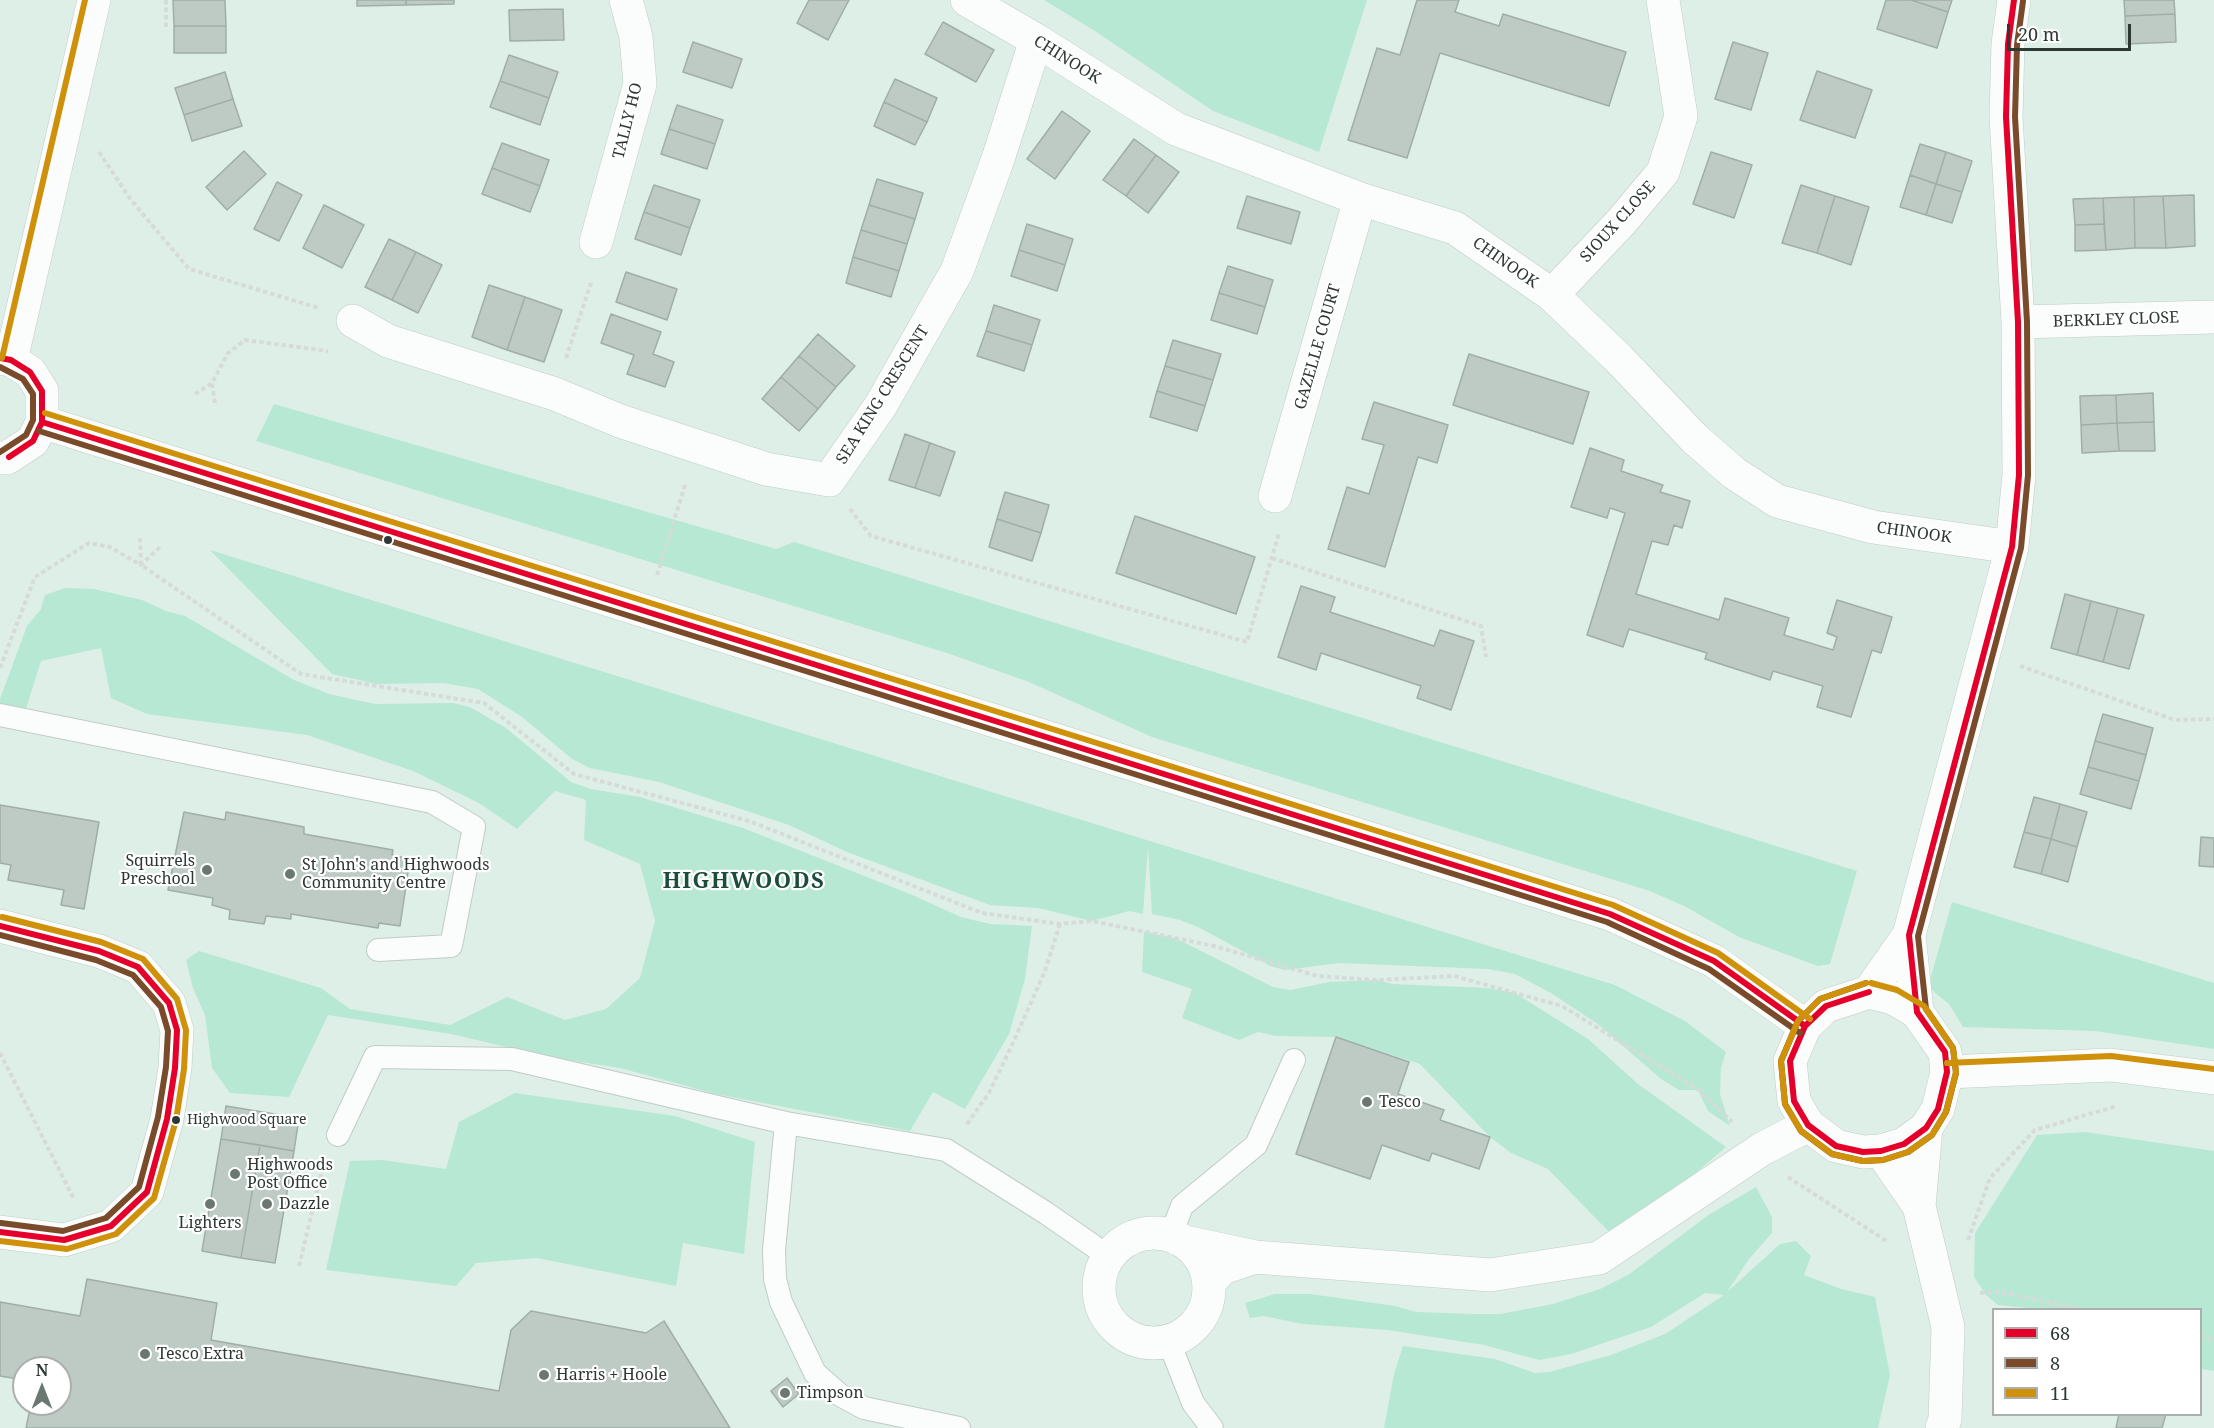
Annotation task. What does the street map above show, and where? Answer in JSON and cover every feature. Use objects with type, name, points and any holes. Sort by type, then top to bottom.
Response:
[{"type":"street","points":[[2,464],[33,441],[42,422],[42,391],[30,372],[6,359],[70,109],[94,0]]},
{"type":"street","name":"TALLY HO","points":[[596,242],[640,84],[636,38],[626,0]]},
{"type":"street","name":"CHINOOK","points":[[967,0],[1036,40],[1176,129],[1360,199],[1455,228],[1552,295],[1619,358],[1694,438],[1734,474],[1777,501],[1874,527],[2012,547]]},
{"type":"street","name":"SIOUX CLOSE","points":[[1552,295],[1622,221],[1663,172],[1681,116],[1664,0]]},
{"type":"street","points":[[1869,992],[1909,935],[2012,547],[2019,475],[2018,322],[2006,117],[2008,44],[2014,0]]},
{"type":"street","name":"SEA KING CRESCENT","points":[[353,321],[388,341],[555,394],[620,421],[766,469],[829,480],[881,405],[957,272],[998,159],[1036,40]]},
{"type":"street","name":"GAZELLE COURT","points":[[1275,496],[1360,199]]},
{"type":"street","name":"BERKLEY CLOSE","points":[[2018,322],[2214,317]]},
{"type":"street","points":[[42,422],[1610,914],[1714,961],[1805,1026]]},
{"type":"street","points":[[0,926],[99,951],[138,967],[169,1003],[177,1030],[175,1068],[166,1119],[147,1192],[111,1226],[64,1240],[0,1232]]},
{"type":"street","points":[[1909,935],[1917,1012]]},
{"type":"street","points":[[1762,1149],[1872,1152],[1904,1144],[1926,1128],[1938,1110],[1947,1072],[1945,1052],[1917,1012],[1893,998],[1869,992],[1827,1006],[1805,1026],[1790,1061],[1794,1101],[1808,1125],[1836,1146],[1872,1152],[1919,1206]]},
{"type":"street","points":[[1947,1072],[2111,1065],[2214,1078]]},
{"type":"street","points":[[1178,1238],[1204,1262],[1210,1282],[1210,1296],[1201,1318],[1183,1336],[1169,1342],[1145,1344],[1127,1337],[1112,1325],[1102,1308],[1098,1286],[1101,1270],[1108,1256],[1120,1243],[1137,1235],[1178,1238],[1255,1257],[1490,1275],[1599,1258],[1762,1149],[1808,1125]]},
{"type":"street","points":[[1926,1128],[1919,1206],[1948,1327],[1945,1419],[1942,1428]]},
{"type":"street","points":[[1210,1282],[1222,1268],[1255,1257]]},
{"type":"lane","points":[[0,716],[432,802],[474,827],[451,946],[378,950]]},
{"type":"lane","points":[[338,1135],[375,1057],[513,1059],[786,1123],[946,1150],[1046,1213],[1108,1256]]},
{"type":"lane","points":[[1178,1238],[1182,1206],[1256,1145],[1294,1060]]},
{"type":"lane","points":[[786,1123],[774,1250],[775,1279],[781,1302],[815,1373],[840,1395],[864,1408],[960,1428]]},
{"type":"lane","points":[[1169,1342],[1193,1403],[1212,1428]]},
{"type":"path","points":[[166,0],[166,28]]},
{"type":"path","points":[[70,109],[131,200],[189,269],[300,302],[353,321]]},
{"type":"path","points":[[555,394],[599,258],[596,242]]},
{"type":"path","points":[[195,394],[212,383],[228,353],[245,340],[330,352]]},
{"type":"path","points":[[212,383],[215,403]]},
{"type":"path","points":[[645,613],[697,445]]},
{"type":"path","points":[[829,480],[871,536],[1247,642],[1284,517],[1275,496]]},
{"type":"path","points":[[140,538],[141,565]]},
{"type":"path","points":[[0,668],[35,577],[89,543],[110,547],[141,565],[300,674],[484,703],[574,774],[748,821],[982,913],[1060,924],[1092,921],[1214,946],[1318,976],[1377,980],[1454,976],[1562,1006],[1699,1090],[1762,1149],[1779,1172],[1898,1249],[1929,1250],[1966,1245],[1990,1178],[2036,1130],[2121,1105]]},
{"type":"path","points":[[141,565],[160,547]]},
{"type":"path","points":[[1272,558],[1480,626],[1486,657]]},
{"type":"path","points":[[1985,653],[2175,720],[2214,719]]},
{"type":"path","points":[[963,1131],[988,1094],[1013,1043],[1045,971],[1060,924]]},
{"type":"path","points":[[0,1053],[68,1188],[93,1231]]},
{"type":"path","points":[[299,1266],[326,1155],[338,1135]]},
{"type":"path","points":[[1940,1296],[2000,1292],[2076,1308]]},
{"type":"green space","points":[[1044,0],[1367,0],[1319,152],[1213,111],[1095,31]]},
{"type":"green space","points":[[274,404],[776,549],[794,542],[1857,871],[1830,964],[1818,966],[1739,937],[1686,907],[1650,891],[1152,737],[1029,682],[947,653],[256,441]]},
{"type":"green space","points":[[210,550],[1615,985],[1685,1021],[1726,1052],[1721,1067],[1720,1094],[1730,1126],[1708,1111],[1698,1090],[1679,1090],[1661,1079],[1599,1025],[1551,993],[1515,974],[1488,969],[1339,963],[1285,970],[1270,966],[1200,928],[1180,920],[1152,914],[1148,847],[1143,914],[1129,911],[1092,921],[1038,908],[990,905],[847,852],[789,825],[659,782],[590,768],[572,759],[522,717],[478,689],[443,683],[377,684],[332,674]]},
{"type":"green space","points":[[65,588],[94,589],[142,600],[166,611],[185,616],[294,680],[329,694],[375,704],[453,703],[470,707],[506,728],[571,782],[591,789],[640,797],[743,828],[910,894],[961,917],[990,924],[1032,926],[1025,979],[1009,1034],[965,1109],[933,1092],[910,1131],[716,1094],[620,1068],[549,1057],[451,1034],[328,1015],[289,1097],[230,1093],[212,1068],[205,1015],[193,988],[186,960],[199,951],[321,988],[350,1009],[450,1025],[507,997],[565,1020],[606,1009],[640,978],[655,921],[640,864],[584,840],[586,800],[555,791],[517,829],[479,803],[413,771],[307,735],[147,714],[111,698],[101,648],[41,661],[23,718],[0,708],[0,699],[27,626],[41,609],[45,595]]},
{"type":"green space","points":[[1952,902],[2214,983],[2214,1049],[2095,1031],[1963,1027],[1949,1004],[1928,987]]},
{"type":"green space","points":[[1144,932],[1175,938],[1273,987],[1291,990],[1329,982],[1377,980],[1393,984],[1487,988],[1515,993],[1588,1039],[1638,1084],[1726,1147],[1640,1220],[1609,1232],[1548,1169],[1511,1153],[1490,1137],[1420,1064],[1336,1037],[1276,1036],[1258,1032],[1239,1040],[1182,1018],[1192,989],[1142,972]]},
{"type":"green space","points":[[515,1093],[675,1116],[755,1142],[744,1254],[683,1243],[676,1286],[537,1258],[476,1263],[456,1286],[326,1270],[350,1161],[382,1160],[446,1169],[459,1122]]},
{"type":"green space","points":[[2085,1132],[2214,1151],[2214,1371],[2202,1369],[2202,1308],[2029,1308],[1998,1305],[1986,1295],[1974,1277],[1975,1233],[2037,1135]]},
{"type":"green space","points":[[1756,1187],[1772,1217],[1772,1233],[1749,1259],[1727,1292],[1780,1244],[1796,1241],[1811,1256],[1804,1275],[1841,1289],[1875,1297],[1890,1375],[1878,1428],[1384,1428],[1394,1374],[1403,1346],[1495,1359],[1535,1373],[1549,1372],[1611,1355],[1665,1334],[1724,1295],[1705,1293],[1651,1327],[1571,1354],[1539,1360],[1484,1345],[1388,1330],[1303,1324],[1264,1316],[1250,1318],[1245,1303],[1275,1294],[1310,1294],[1395,1306],[1416,1312],[1474,1314],[1500,1314],[1553,1304],[1600,1289],[1628,1275],[1710,1214]]},
{"type":"building","points":[[173,0],[225,0],[226,26],[174,26]]},
{"type":"building","points":[[357,0],[406,0],[406,5],[357,6]]},
{"type":"building","points":[[406,0],[454,0],[454,4],[406,5]]},
{"type":"building","points":[[809,0],[849,0],[828,40],[797,23]]},
{"type":"building","points":[[1417,0],[1459,0],[1455,12],[1499,26],[1503,14],[1626,52],[1609,106],[1440,53],[1407,158],[1348,140],[1377,48],[1400,55]]},
{"type":"building","points":[[1886,0],[1911,0],[1948,12],[1937,48],[1877,29]]},
{"type":"building","points":[[1911,0],[1952,0],[1948,12]]},
{"type":"building","points":[[2124,0],[2174,0],[2175,14],[2125,16]]},
{"type":"building","points":[[563,9],[564,40],[510,41],[509,10]]},
{"type":"building","points":[[2175,14],[2176,42],[2126,44],[2125,16]]},
{"type":"building","points":[[943,22],[994,50],[976,82],[925,54]]},
{"type":"building","points":[[174,26],[226,26],[226,53],[174,53]]},
{"type":"building","points":[[693,42],[742,59],[732,88],[683,72]]},
{"type":"building","points":[[1733,42],[1768,53],[1751,110],[1715,99]]},
{"type":"building","points":[[509,55],[558,72],[549,98],[500,81]]},
{"type":"building","points":[[1817,71],[1872,90],[1855,138],[1800,120]]},
{"type":"building","points":[[225,72],[233,99],[184,115],[175,88]]},
{"type":"building","points":[[895,79],[937,98],[927,122],[884,102]]},
{"type":"building","points":[[500,81],[549,98],[540,125],[490,107]]},
{"type":"building","points":[[233,99],[242,126],[192,141],[184,115]]},
{"type":"building","points":[[884,102],[927,122],[915,145],[874,126]]},
{"type":"building","points":[[677,105],[723,120],[715,144],[669,129]]},
{"type":"building","points":[[1062,111],[1090,131],[1055,179],[1027,159]]},
{"type":"building","points":[[669,129],[715,144],[707,169],[661,154]]},
{"type":"building","points":[[1134,139],[1156,155],[1126,196],[1103,180]]},
{"type":"building","points":[[502,143],[549,160],[540,186],[492,168]]},
{"type":"building","points":[[1920,144],[1946,152],[1936,184],[1910,175]]},
{"type":"building","points":[[244,151],[266,174],[227,210],[206,187]]},
{"type":"building","points":[[1711,152],[1752,165],[1734,218],[1693,204]]},
{"type":"building","points":[[1946,152],[1972,161],[1962,192],[1936,184]]},
{"type":"building","points":[[1156,155],[1179,172],[1148,213],[1126,196]]},
{"type":"building","points":[[492,168],[540,186],[530,212],[482,194]]},
{"type":"building","points":[[1910,175],[1936,184],[1926,215],[1900,207]]},
{"type":"building","points":[[877,179],[923,193],[915,219],[869,205]]},
{"type":"building","points":[[277,182],[302,195],[279,241],[254,229]]},
{"type":"building","points":[[1936,184],[1962,192],[1952,223],[1926,215]]},
{"type":"building","points":[[654,185],[700,200],[690,228],[644,212]]},
{"type":"building","points":[[1801,185],[1835,196],[1817,253],[1782,243]]},
{"type":"building","points":[[2194,195],[2195,246],[2166,248],[2163,196]]},
{"type":"building","points":[[1247,196],[1300,212],[1291,244],[1237,228]]},
{"type":"building","points":[[1835,196],[1869,207],[1851,265],[1817,253]]},
{"type":"building","points":[[2163,196],[2166,248],[2135,248],[2134,197]]},
{"type":"building","points":[[2134,197],[2135,248],[2106,250],[2103,198]]},
{"type":"building","points":[[2103,198],[2104,224],[2075,225],[2073,199]]},
{"type":"building","points":[[324,205],[364,225],[342,268],[303,248]]},
{"type":"building","points":[[869,205],[915,219],[907,244],[861,230]]},
{"type":"building","points":[[644,212],[690,228],[681,255],[635,239]]},
{"type":"building","points":[[1027,224],[1073,239],[1065,265],[1019,250]]},
{"type":"building","points":[[2104,224],[2106,250],[2075,251],[2075,225]]},
{"type":"building","points":[[861,230],[907,244],[899,271],[853,257]]},
{"type":"building","points":[[389,239],[416,252],[392,300],[365,287]]},
{"type":"building","points":[[1019,250],[1065,265],[1057,291],[1011,276]]},
{"type":"building","points":[[416,252],[442,265],[418,313],[392,300]]},
{"type":"building","points":[[853,257],[899,271],[891,297],[846,283]]},
{"type":"building","points":[[1228,266],[1273,280],[1265,307],[1219,293]]},
{"type":"building","points":[[626,272],[677,289],[667,320],[616,302]]},
{"type":"building","points":[[489,285],[525,297],[507,350],[472,337]]},
{"type":"building","points":[[1219,293],[1265,307],[1257,334],[1211,320]]},
{"type":"building","points":[[525,297],[562,310],[544,362],[507,350]]},
{"type":"building","points":[[994,305],[1040,320],[1032,345],[986,331]]},
{"type":"building","points":[[611,314],[661,332],[653,354],[674,362],[665,387],[627,374],[634,355],[601,343]]},
{"type":"building","points":[[986,331],[1032,345],[1024,371],[977,356]]},
{"type":"building","points":[[818,334],[855,366],[836,387],[799,356]]},
{"type":"building","points":[[1173,340],[1221,354],[1213,380],[1165,366]]},
{"type":"building","points":[[1469,354],[1589,392],[1573,444],[1453,405]]},
{"type":"building","points":[[799,356],[836,387],[818,409],[781,377]]},
{"type":"building","points":[[1165,366],[1213,380],[1205,406],[1157,391]]},
{"type":"building","points":[[781,377],[818,409],[799,431],[762,399]]},
{"type":"building","points":[[1157,391],[1205,406],[1197,431],[1150,417]]},
{"type":"building","points":[[2153,393],[2154,422],[2117,423],[2116,395]]},
{"type":"building","points":[[2116,395],[2117,423],[2081,425],[2080,396]]},
{"type":"building","points":[[1374,402],[1448,425],[1437,463],[1418,457],[1385,567],[1328,549],[1347,487],[1369,494],[1384,445],[1362,439]]},
{"type":"building","points":[[2154,422],[2155,451],[2119,451],[2117,423]]},
{"type":"building","points":[[2117,423],[2119,451],[2082,453],[2081,425]]},
{"type":"building","points":[[905,434],[930,443],[915,488],[889,480]]},
{"type":"building","points":[[930,443],[955,452],[940,496],[915,488]]},
{"type":"building","points":[[1590,448],[1624,460],[1621,471],[1663,485],[1660,492],[1690,501],[1682,528],[1674,525],[1668,545],[1652,541],[1636,594],[1719,620],[1725,598],[1789,618],[1784,635],[1833,650],[1837,637],[1827,633],[1837,600],[1892,617],[1881,653],[1872,650],[1851,717],[1817,707],[1823,686],[1773,671],[1770,680],[1705,659],[1707,653],[1629,629],[1623,647],[1587,635],[1625,513],[1610,508],[1607,518],[1571,507]]},
{"type":"building","points":[[1005,492],[1049,505],[1041,533],[997,519]]},
{"type":"building","points":[[1135,516],[1255,557],[1236,614],[1116,573]]},
{"type":"building","points":[[997,519],[1041,533],[1032,561],[989,547]]},
{"type":"building","points":[[1301,586],[1335,597],[1330,612],[1434,646],[1440,630],[1474,641],[1451,710],[1417,698],[1421,686],[1321,653],[1316,670],[1278,657]]},
{"type":"building","points":[[2065,594],[2091,601],[2077,655],[2051,648]]},
{"type":"building","points":[[2091,601],[2118,608],[2103,662],[2077,655]]},
{"type":"building","points":[[2118,608],[2144,615],[2129,669],[2103,662]]},
{"type":"building","points":[[2103,714],[2153,728],[2146,755],[2095,741]]},
{"type":"building","points":[[2095,741],[2146,755],[2139,781],[2088,767]]},
{"type":"building","points":[[2088,767],[2139,781],[2131,809],[2080,794]]},
{"type":"building","points":[[2034,797],[2060,804],[2051,839],[2024,832]]},
{"type":"building","points":[[2060,804],[2087,812],[2077,847],[2051,839]]},
{"type":"building","points":[[0,805],[99,822],[84,909],[61,905],[64,890],[8,880],[11,865],[0,863]]},
{"type":"building","name":"St John's and Highwoods Community Centre","points":[[184,812],[225,820],[226,812],[304,827],[304,834],[393,850],[392,855],[410,859],[400,926],[379,923],[378,928],[291,914],[291,919],[266,916],[264,924],[229,919],[230,910],[212,905],[213,898],[168,890]]},
{"type":"building","points":[[2024,832],[2051,839],[2041,874],[2014,867]]},
{"type":"building","points":[[2201,837],[2214,838],[2214,867],[2199,866]]},
{"type":"building","points":[[2051,839],[2077,847],[2068,882],[2041,874]]},
{"type":"building","name":"Tesco","points":[[1336,1037],[1409,1062],[1398,1094],[1444,1110],[1440,1120],[1490,1137],[1479,1169],[1432,1153],[1429,1161],[1382,1145],[1370,1179],[1296,1154]]},
{"type":"building","points":[[226,1106],[299,1118],[294,1151],[221,1139]]},
{"type":"building","name":"Highwoods Post Office","points":[[221,1139],[260,1145],[241,1258],[202,1251]]},
{"type":"building","name":"Dazzle","points":[[260,1145],[294,1151],[275,1263],[241,1258]]},
{"type":"building","name":"Tesco Extra","points":[[87,1279],[217,1303],[211,1340],[499,1391],[511,1330],[531,1311],[646,1333],[664,1321],[730,1428],[26,1428],[28,1416],[72,1416],[72,1356],[12,1356],[12,1378],[0,1376],[0,1302],[80,1316]]},
{"type":"building","name":"Timpson","points":[[787,1378],[799,1394],[783,1407],[771,1391]]},
{"type":"building","points":[[2119,1416],[2165,1416],[2162,1428],[2116,1428]]},
{"type":"transit line","name":"11","points":[[2,358],[85,0]]},
{"type":"transit line","name":"68","points":[[1869,992],[1826,1006],[1805,1026],[1790,1061],[1794,1101],[1808,1125],[1836,1146],[1863,1152],[1881,1151],[1904,1144],[1926,1128],[1938,1109],[1947,1072],[1945,1052],[1917,1012],[1909,935],[2012,547],[2019,475],[2018,322],[2006,117],[2008,44],[2014,0]]},
{"type":"transit line","name":"8","points":[[1866,983],[1820,999],[1798,1021],[1781,1061],[1785,1104],[1801,1131],[1832,1154],[1863,1161],[1883,1160],[1908,1152],[1932,1135],[1946,1112],[1956,1073],[1953,1048],[1926,1009],[1918,936],[2021,548],[2028,475],[2027,322],[2015,117],[2017,45],[2023,1]]},
{"type":"transit line","name":"68","points":[[0,358],[11,360],[30,372],[42,391],[42,422],[33,441],[9,457]]},
{"type":"transit line","name":"8","points":[[0,367],[23,379],[33,394],[33,420],[26,435],[0,452]]},
{"type":"transit line","name":"11","points":[[45,413],[1613,905],[1718,953],[1810,1019]]},
{"type":"transit line","name":"68","points":[[42,422],[1610,914],[1714,961],[1805,1026]]},
{"type":"transit line","name":"8","points":[[39,431],[1607,922],[1709,969],[1800,1033]]},
{"type":"transit line","name":"11","points":[[0,1241],[67,1249],[116,1234],[154,1198],[176,1120],[184,1069],[186,1030],[177,999],[143,959],[101,942],[2,917]]},
{"type":"transit line","name":"68","points":[[0,926],[99,951],[138,967],[169,1003],[177,1030],[175,1068],[167,1119],[147,1192],[111,1226],[64,1240],[0,1232]]},
{"type":"transit line","name":"8","points":[[0,935],[96,960],[133,975],[161,1007],[168,1031],[166,1067],[158,1117],[139,1187],[106,1218],[63,1231],[1,1223]]},
{"type":"transit line","name":"11","points":[[1866,983],[1820,999],[1798,1021],[1781,1061],[1785,1104],[1801,1131],[1832,1154],[1863,1161],[1883,1160],[1908,1152],[1932,1135],[1946,1112],[1956,1072],[1953,1048],[1924,1006],[1897,990],[1871,983]]},
{"type":"transit line","name":"11","points":[[1947,1063],[2111,1056],[2214,1069]]},
{"type":"place","name":"Squirrels Preschool","points":[[207,870]]},
{"type":"place","name":"St John's and Highwoods Community Centre","points":[[290,874]]},
{"type":"place","name":"Tesco","points":[[1367,1102]]},
{"type":"place","name":"Highwood Square","points":[[176,1120]]},
{"type":"place","name":"Highwoods Post Office","points":[[235,1174]]},
{"type":"place","name":"Lighters","points":[[210,1204]]},
{"type":"place","name":"Dazzle","points":[[267,1204]]},
{"type":"place","name":"Tesco Extra","points":[[145,1354]]},
{"type":"place","name":"Harris + Hoole","points":[[544,1375]]},
{"type":"place","name":"Timpson","points":[[785,1393]]},
{"type":"district","name":"HIGHWOODS","points":[[744,882]]}]
